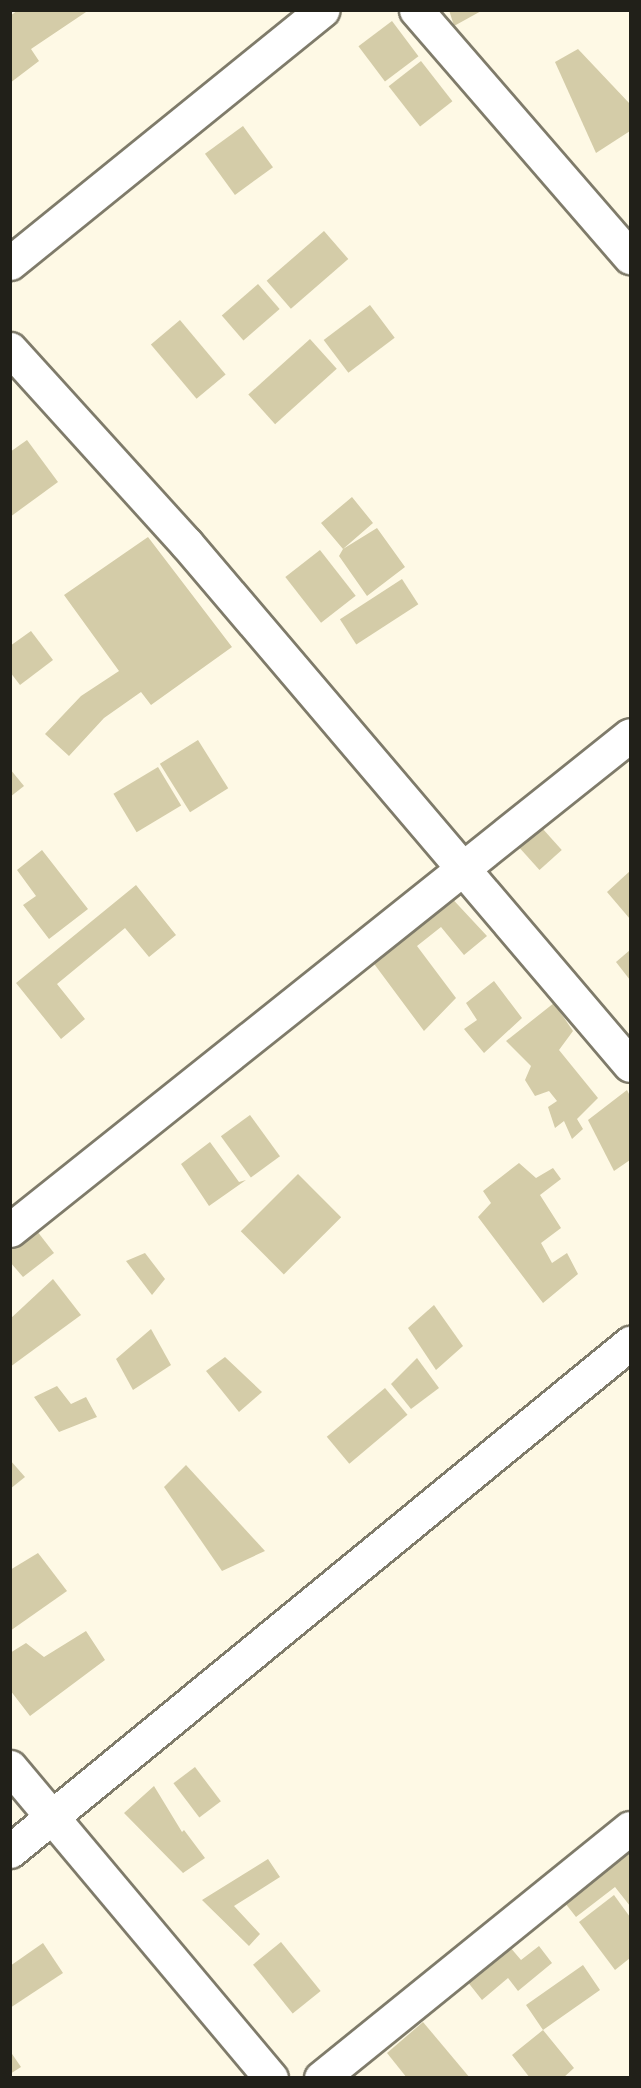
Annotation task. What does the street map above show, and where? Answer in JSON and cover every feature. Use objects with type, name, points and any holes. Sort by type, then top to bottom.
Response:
[{"type":"street","points":[[10,263],[322,10]]},
{"type":"street","points":[[416,10],[630,257]]},
{"type":"street","points":[[10,350],[186,543],[630,1065]]},
{"type":"street","points":[[10,1230],[630,735]]},
{"type":"street","points":[[10,1851],[53,1819],[630,1343]]},
{"type":"street","points":[[10,1767],[272,2078]]},
{"type":"street","points":[[321,2078],[630,1828]]},
{"type":"building","points":[[18,10],[89,10],[31,49],[39,61],[10,83],[10,16]]},
{"type":"building","points":[[449,10],[483,10],[454,26]]},
{"type":"building","points":[[392,21],[418,56],[385,81],[358,46]]},
{"type":"building","points":[[578,49],[630,104],[630,131],[596,153],[555,62]]},
{"type":"building","points":[[421,61],[452,101],[420,126],[389,86]]},
{"type":"building","points":[[243,126],[273,167],[235,195],[205,154]]},
{"type":"building","points":[[324,231],[348,259],[291,309],[267,281]]},
{"type":"building","points":[[258,284],[280,309],[243,340],[222,315]]},
{"type":"building","points":[[370,305],[395,338],[348,373],[324,340]]},
{"type":"building","points":[[180,320],[226,374],[197,399],[151,344]]},
{"type":"building","points":[[310,339],[337,369],[275,424],[248,395]]},
{"type":"building","points":[[27,440],[58,482],[10,517],[10,452]]},
{"type":"building","points":[[352,497],[373,523],[343,549],[321,523]]},
{"type":"building","points":[[377,528],[405,567],[367,596],[339,556],[343,549]]},
{"type":"building","points":[[148,537],[232,647],[151,705],[141,692],[104,718],[69,756],[45,734],[81,696],[119,671],[64,595]]},
{"type":"building","points":[[320,550],[356,596],[321,623],[285,577]]},
{"type":"building","points":[[402,579],[418,604],[356,644],[340,619]]},
{"type":"building","points":[[31,631],[53,660],[20,685],[10,672],[10,646]]},
{"type":"building","points":[[198,740],[228,788],[190,812],[160,764]]},
{"type":"building","points":[[158,767],[181,806],[137,832],[113,794]]},
{"type":"building","points":[[10,769],[24,786],[10,797]]},
{"type":"building","points":[[533,818],[562,850],[539,870],[511,838]]},
{"type":"building","points":[[42,850],[88,909],[49,939],[23,905],[36,896],[17,870]]},
{"type":"building","points":[[630,871],[630,919],[607,892]]},
{"type":"building","points":[[136,885],[176,935],[149,957],[125,928],[57,984],[85,1019],[61,1039],[16,983]]},
{"type":"building","points":[[446,892],[487,936],[464,955],[441,927],[417,946],[456,998],[424,1031],[369,957]]},
{"type":"building","points":[[630,950],[630,980],[616,962]]},
{"type":"building","points":[[494,981],[522,1018],[484,1053],[464,1029],[477,1020],[466,1003]]},
{"type":"building","points":[[554,1003],[573,1031],[559,1050],[598,1098],[577,1119],[583,1129],[572,1139],[564,1121],[555,1128],[548,1107],[557,1101],[549,1091],[535,1096],[525,1080],[531,1066],[506,1041]]},
{"type":"building","points":[[627,1090],[630,1096],[630,1160],[614,1171],[588,1120]]},
{"type":"building","points":[[250,1115],[280,1156],[251,1177],[221,1136]]},
{"type":"building","points":[[210,1142],[239,1182],[246,1180],[209,1206],[181,1164]]},
{"type":"building","points":[[519,1163],[536,1178],[553,1168],[561,1179],[540,1195],[561,1228],[541,1243],[552,1263],[567,1253],[578,1274],[543,1303],[478,1217],[491,1203],[483,1191]]},
{"type":"building","points":[[298,1174],[341,1217],[284,1274],[241,1231]]},
{"type":"building","points":[[30,1222],[54,1253],[23,1277],[10,1262],[10,1237]]},
{"type":"building","points":[[145,1253],[165,1279],[152,1295],[126,1261]]},
{"type":"building","points":[[53,1279],[81,1315],[10,1367],[10,1319]]},
{"type":"building","points":[[434,1305],[463,1346],[436,1370],[408,1328]]},
{"type":"building","points":[[151,1329],[171,1365],[133,1390],[116,1359]]},
{"type":"building","points":[[225,1357],[262,1392],[239,1412],[206,1371]]},
{"type":"building","points":[[417,1358],[439,1388],[411,1409],[391,1384]]},
{"type":"building","points":[[57,1386],[71,1404],[86,1397],[97,1417],[59,1432],[34,1397]]},
{"type":"building","points":[[385,1388],[407,1415],[349,1464],[327,1437]]},
{"type":"building","points":[[10,1460],[25,1477],[10,1489]]},
{"type":"building","points":[[186,1465],[265,1551],[222,1571],[164,1487]]},
{"type":"building","points":[[38,1553],[67,1591],[10,1631],[10,1570]]},
{"type":"building","points":[[86,1631],[105,1660],[30,1716],[10,1690],[10,1653],[26,1643],[44,1657]]},
{"type":"building","points":[[195,1767],[221,1801],[199,1818],[173,1783]]},
{"type":"building","points":[[154,1786],[182,1832],[184,1830],[205,1858],[183,1873],[124,1813]]},
{"type":"building","points":[[630,1847],[630,1906],[615,1887],[576,1917],[558,1894]]},
{"type":"building","points":[[268,1859],[280,1877],[234,1906],[260,1934],[249,1946],[202,1900]]},
{"type":"building","points":[[614,1895],[630,1917],[630,1958],[615,1970],[579,1922]]},
{"type":"building","points":[[504,1940],[521,1960],[539,1946],[552,1963],[518,1991],[508,1978],[482,2000],[463,1976]]},
{"type":"building","points":[[281,1942],[321,1991],[293,2014],[253,1965]]},
{"type":"building","points":[[43,1943],[63,1973],[10,2008],[10,1966]]},
{"type":"building","points":[[583,1965],[600,1990],[543,2030],[526,2005]]},
{"type":"building","points":[[423,2022],[470,2078],[407,2078],[387,2053]]},
{"type":"building","points":[[543,2030],[574,2068],[563,2078],[530,2078],[512,2055]]},
{"type":"building","points":[[10,2051],[21,2067],[10,2074]]}]
